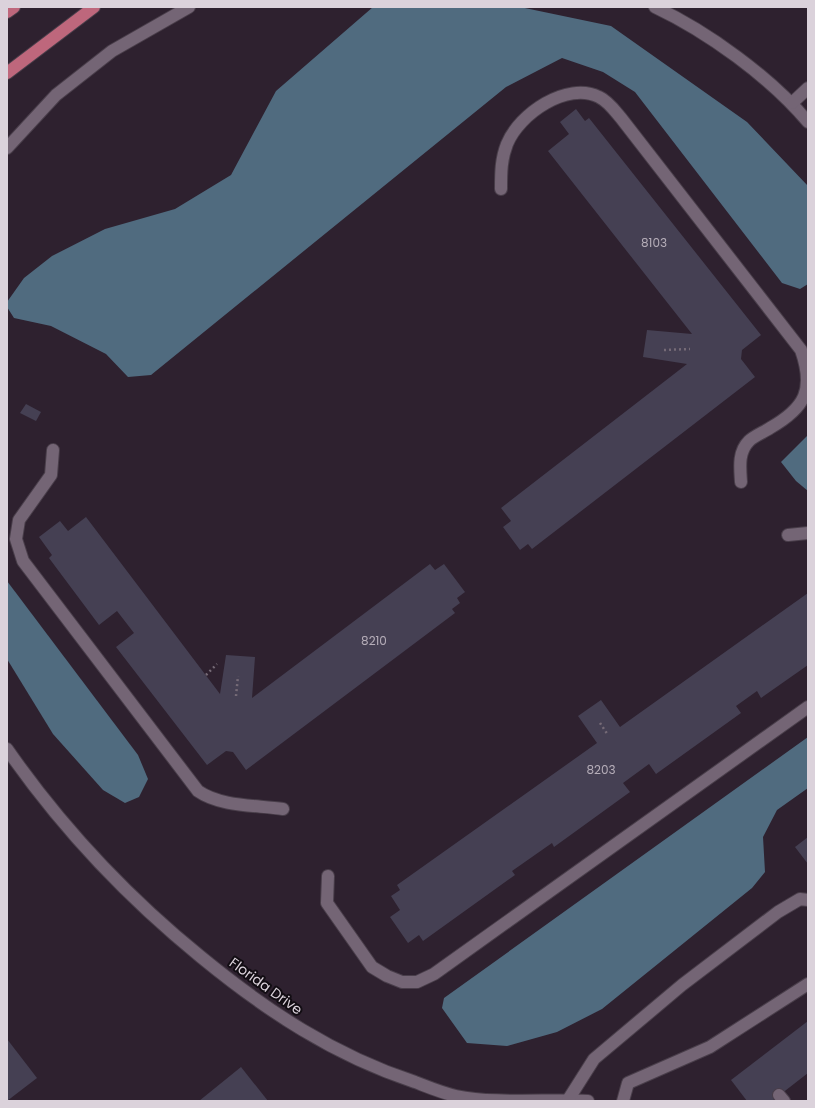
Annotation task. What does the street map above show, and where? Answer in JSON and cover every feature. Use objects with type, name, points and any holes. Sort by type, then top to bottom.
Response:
[{"type":"main road","points":[[7,12],[14,7]]},
{"type":"main road","points":[[7,73],[94,7]]},
{"type":"street","points":[[7,148],[56,95],[112,51],[189,7]]},
{"type":"street","points":[[655,7],[725,49],[760,75],[792,103],[808,122]]},
{"type":"street","points":[[792,103],[808,88]]},
{"type":"street","points":[[501,189],[501,163],[508,143],[532,114],[558,96],[574,93],[599,97],[621,118],[801,350],[808,366],[808,382],[804,398],[800,406],[794,413],[749,441],[739,459],[741,482]]},
{"type":"street","points":[[53,450],[51,476],[19,520],[16,539],[23,561],[198,791],[207,797],[232,803],[284,809]]},
{"type":"street","points":[[788,535],[808,533]]},
{"type":"street","points":[[328,876],[327,903],[372,967],[387,976],[402,982],[417,982],[434,974],[808,707]]},
{"type":"street","name":"Florida Drive","points":[[7,749],[29,781],[84,848],[166,928],[253,998],[290,1024],[335,1050],[387,1073],[456,1098],[588,1101]]},
{"type":"street","points":[[568,1100],[594,1059],[682,984],[778,912],[800,899],[808,900]]},
{"type":"street","points":[[623,1101],[628,1083],[710,1047],[808,984]]},
{"type":"path","points":[[664,350],[690,349]]},
{"type":"path","points":[[206,676],[217,664]]},
{"type":"path","points":[[236,696],[238,676]]},
{"type":"path","points":[[600,723],[608,735]]},
{"type":"water","points":[[373,7],[520,7],[611,26],[747,122],[808,186],[808,284],[800,289],[782,283],[635,92],[603,72],[562,58],[506,87],[151,375],[128,377],[106,354],[51,326],[14,318],[7,307],[7,302],[24,278],[52,256],[105,229],[175,209],[231,175],[276,91]]},
{"type":"water","points":[[808,435],[808,491],[796,481],[781,462]]},
{"type":"water","points":[[7,581],[138,755],[148,779],[139,797],[125,803],[103,790],[53,734],[7,659]]},
{"type":"water","points":[[808,737],[808,788],[777,810],[763,837],[765,872],[752,888],[602,1009],[557,1032],[507,1046],[467,1043],[442,1008],[444,998]]},
{"type":"building","points":[[576,109],[585,121],[589,118],[761,335],[742,350],[741,359],[755,377],[532,549],[528,544],[520,550],[503,527],[511,521],[501,508],[687,364],[643,357],[647,330],[692,334],[548,151],[569,134],[560,122]]},
{"type":"building","points":[[26,404],[41,412],[36,421],[20,413]]},
{"type":"building","points":[[86,517],[220,694],[226,655],[255,657],[252,698],[430,564],[435,570],[444,564],[465,592],[457,598],[460,603],[452,609],[455,613],[246,770],[233,752],[226,751],[207,765],[116,647],[134,633],[117,611],[99,625],[49,558],[52,555],[39,537],[60,521],[68,531]]},
{"type":"building","points":[[808,593],[808,665],[761,698],[757,691],[736,706],[741,713],[656,774],[649,764],[623,783],[630,792],[554,847],[552,843],[512,871],[515,875],[423,941],[419,935],[408,943],[390,917],[400,910],[391,896],[400,890],[397,885],[597,743],[578,716],[601,700],[620,727]]},
{"type":"building","points":[[808,837],[808,864],[795,847]]},
{"type":"building","points":[[808,1021],[808,1073],[772,1101],[747,1101],[731,1080]]},
{"type":"building","points":[[7,1039],[37,1078],[7,1101]]},
{"type":"building","points":[[241,1067],[268,1101],[199,1101]]}]
